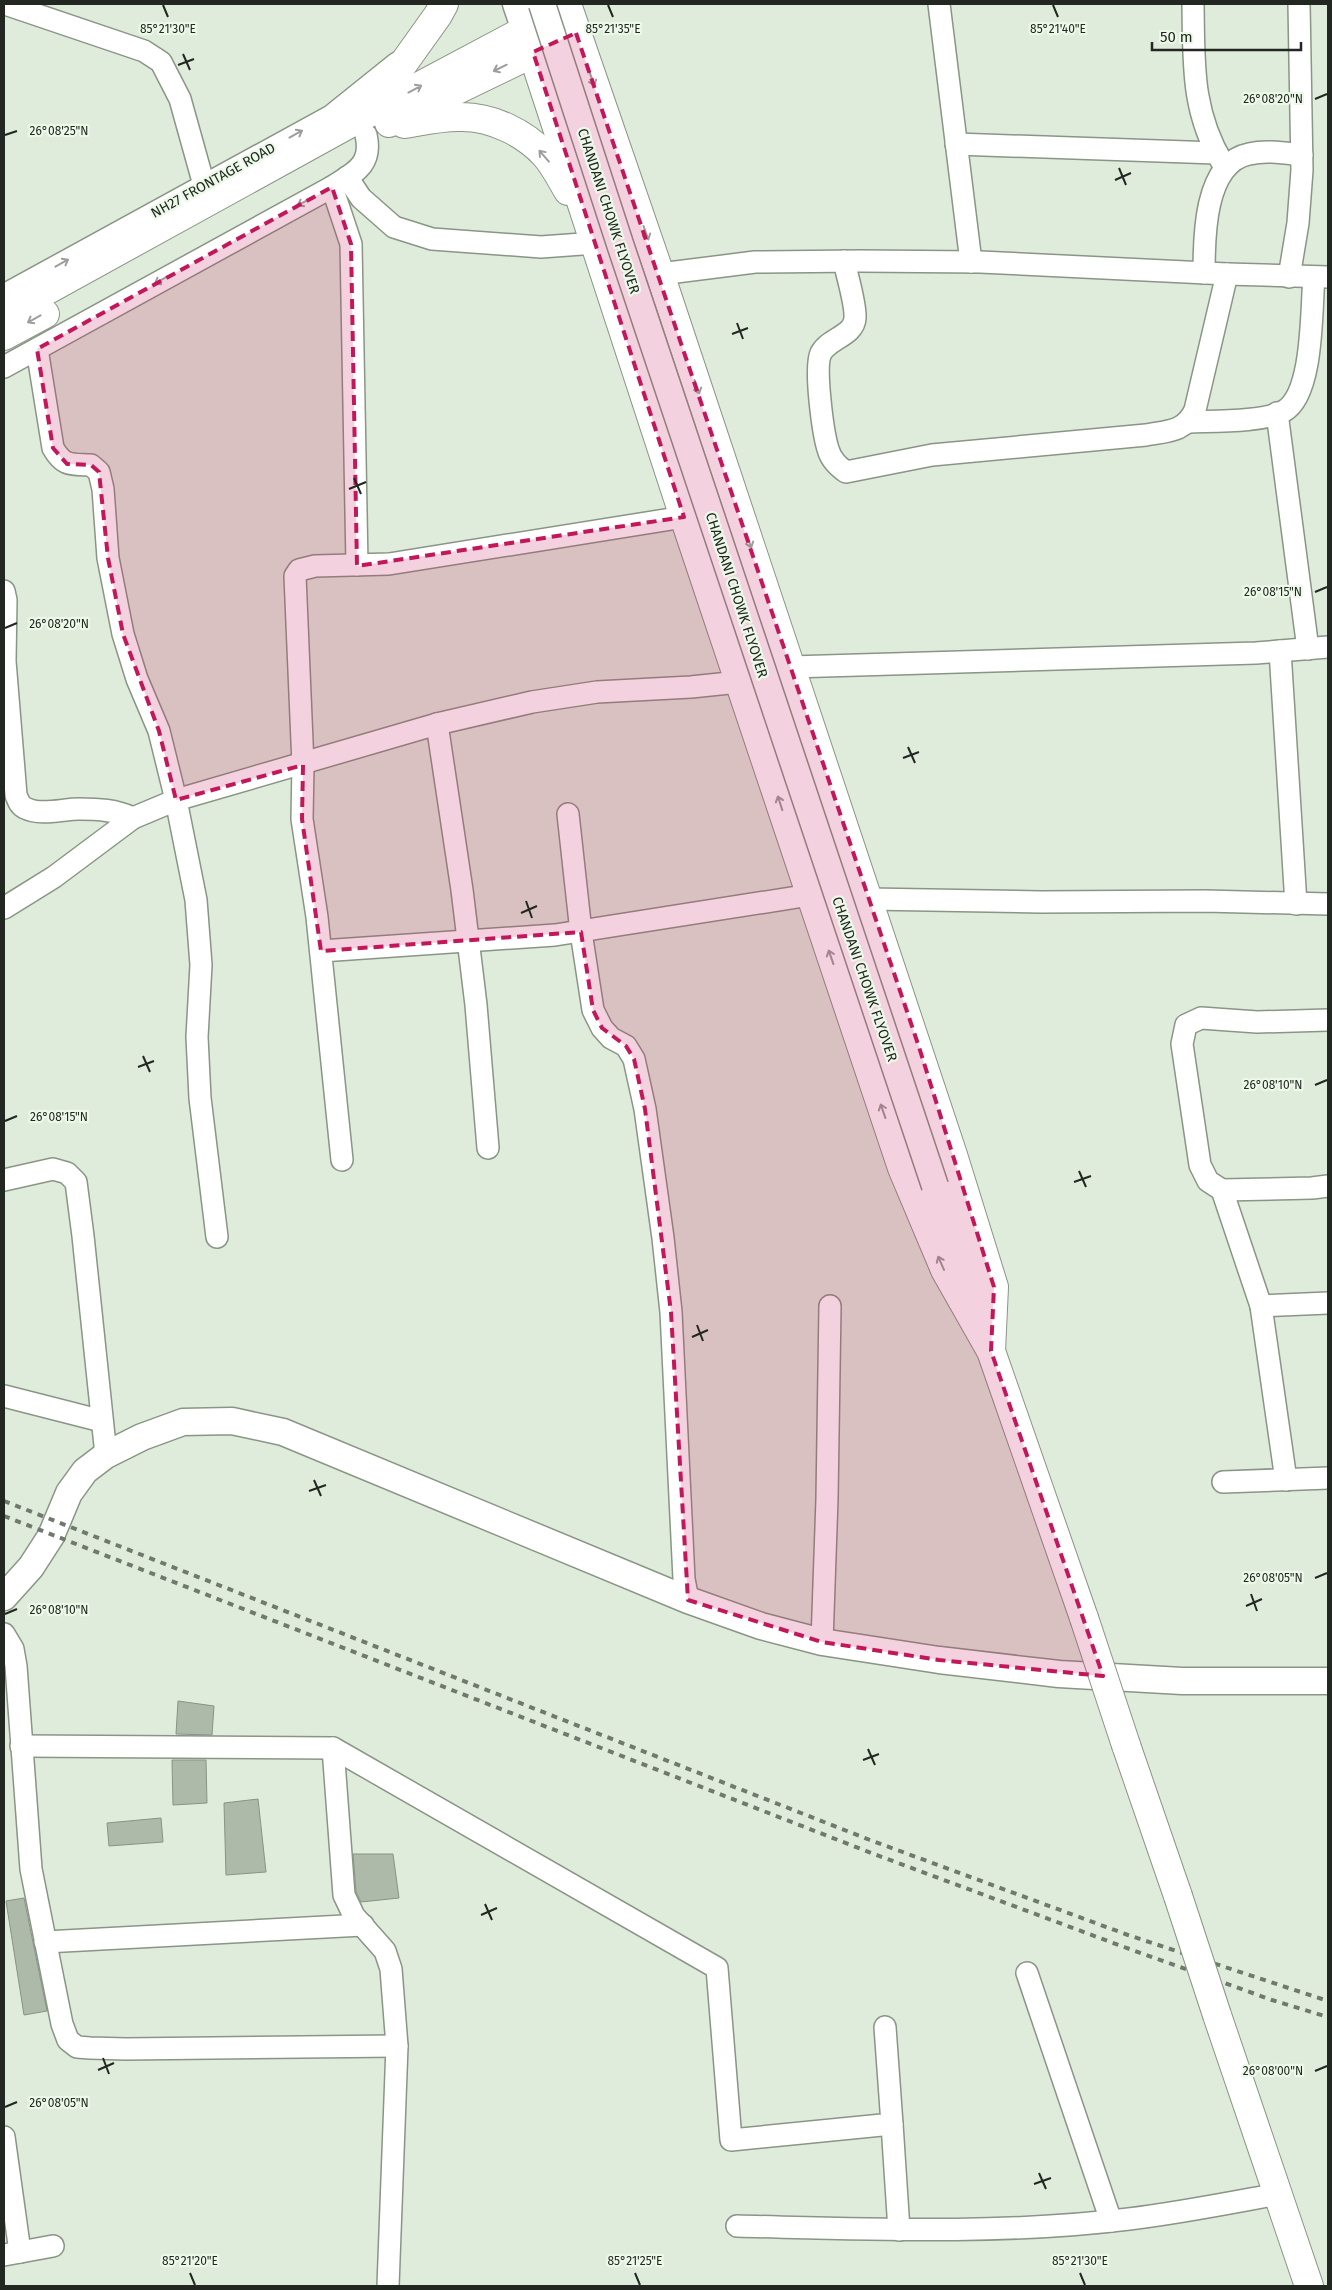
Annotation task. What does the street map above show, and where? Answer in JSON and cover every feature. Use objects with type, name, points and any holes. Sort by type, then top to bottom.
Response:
[{"type":"highway","points":[[370,126],[413,51],[444,4]]},
{"type":"highway","points":[[529,41],[559,5],[576,33],[660,274],[919,1047],[994,1287],[991,1351]]},
{"type":"highway","points":[[4,314],[370,126],[529,41],[576,33]]},
{"type":"highway","points":[[529,41],[684,517],[902,1168],[944,1270],[991,1351],[1084,1618],[1309,2286]]},
{"type":"highway","points":[[4,336],[370,126],[463,117],[491,122],[513,131],[546,156],[593,234]]},
{"type":"main road","points":[[516,4],[529,41]]},
{"type":"main road","name":"CHANDANI CHOWK FLYOVER","points":[[559,5],[620,244],[991,1351]]},
{"type":"main road","points":[[4,1597],[31,1567],[51,1536],[69,1493],[84,1471],[106,1455],[142,1437],[183,1422],[232,1422],[283,1432],[688,1600],[761,1626],[822,1642],[939,1660],[1059,1674],[1182,1681],[1328,1682]]},
{"type":"street","points":[[5,4],[144,51],[161,62],[180,99],[204,185]]},
{"type":"street","points":[[939,4],[971,262]]},
{"type":"street","points":[[1193,4],[1194,79],[1204,125],[1221,161],[1209,209],[1204,247],[1204,273]]},
{"type":"street","points":[[1289,277],[1298,223],[1302,155],[1299,4]]},
{"type":"street","name":"NH27 FRONTAGE ROAD","points":[[4,295],[331,116],[413,51]]},
{"type":"street","points":[[4,367],[339,182],[358,169],[368,157],[370,126]]},
{"type":"street","points":[[956,144],[1221,161],[1230,161],[1247,154],[1269,152],[1302,155]]},
{"type":"street","points":[[339,182],[361,198],[394,227],[432,239],[541,247],[593,234]]},
{"type":"street","points":[[339,182],[351,244],[357,565]]},
{"type":"street","points":[[660,274],[755,262],[844,261],[971,262],[1321,277],[1304,382],[1296,398],[1285,411],[1236,420],[1190,422],[1175,430],[1146,435],[932,455],[846,472],[836,465],[828,449],[818,368],[821,353],[832,341],[849,332],[855,319],[844,261]]},
{"type":"street","points":[[1190,422],[1195,410],[1227,274]]},
{"type":"street","points":[[37,349],[53,448],[58,458],[67,464],[91,464],[99,472],[103,489],[108,558],[123,634],[138,679],[159,731],[176,800],[199,922],[201,965],[197,1038],[200,1090],[217,1237]]},
{"type":"street","points":[[791,667],[1280,651],[1318,648],[1277,413]]},
{"type":"street","points":[[342,1160],[321,951],[302,819],[303,764],[294,576],[299,570],[315,566],[388,564],[684,517]]},
{"type":"street","points":[[4,591],[6,600],[5,661],[16,795],[21,806],[40,811],[78,809],[116,811],[133,818]]},
{"type":"street","points":[[1280,651],[1296,904]]},
{"type":"street","points":[[4,908],[54,877],[133,818],[176,800],[437,724],[570,695],[739,682]]},
{"type":"street","points":[[437,724],[476,1005],[488,1148]]},
{"type":"street","points":[[568,814],[581,932],[593,1010],[602,1028],[611,1038],[626,1046],[634,1059],[645,1109],[670,1304],[684,1579],[688,1600]]},
{"type":"street","points":[[321,951],[581,932],[719,908],[810,895]]},
{"type":"street","points":[[869,899],[1050,902],[1205,901],[1328,904]]},
{"type":"street","points":[[1328,1020],[1257,1022],[1200,1018],[1186,1026],[1182,1044],[1200,1165],[1208,1181],[1222,1190],[1328,1186]]},
{"type":"street","points":[[4,1180],[53,1169],[67,1173],[76,1182],[84,1236],[106,1455]]},
{"type":"street","points":[[1222,1190],[1261,1306],[1286,1480]]},
{"type":"street","points":[[1261,1306],[1328,1303]]},
{"type":"street","points":[[822,1642],[827,1499],[830,1306]]},
{"type":"street","points":[[4,1396],[102,1421]]},
{"type":"street","points":[[1223,1482],[1328,1478]]},
{"type":"street","points":[[4,1634],[13,1649],[16,1666],[31,1869],[62,2024],[68,2040],[77,2047],[134,2049],[397,2046]]},
{"type":"street","points":[[21,1746],[333,1748],[717,1968],[731,2140],[892,2124]]},
{"type":"street","points":[[333,1748],[344,1895],[354,1916],[386,1951],[391,1968],[397,2046],[388,2286]]},
{"type":"street","points":[[45,1942],[364,1925]]},
{"type":"street","points":[[1027,1973],[1111,2221]]},
{"type":"street","points":[[885,2027],[899,2230]]},
{"type":"street","points":[[4,2137],[12,2254],[53,2246]]},
{"type":"street","points":[[737,2226],[899,2230],[1018,2227],[1111,2221],[1278,2194]]},
{"type":"highlighted area","points":[[576,33],[919,1047],[994,1287],[991,1351],[1103,1676],[939,1660],[822,1642],[688,1600],[671,1312],[645,1109],[634,1059],[626,1046],[602,1028],[593,1010],[581,932],[321,951],[302,819],[303,765],[176,800],[159,731],[123,634],[108,558],[99,472],[91,465],[67,464],[53,448],[37,349],[332,187],[351,244],[357,566],[684,517],[533,52]]},
{"type":"building","points":[[178,1701],[214,1706],[212,1735],[176,1734]]},
{"type":"building","points":[[172,1760],[206,1760],[207,1803],[173,1805]]},
{"type":"building","points":[[258,1799],[266,1872],[226,1875],[224,1803]]},
{"type":"building","points":[[161,1818],[163,1842],[109,1846],[107,1823]]},
{"type":"building","points":[[353,1854],[393,1854],[399,1898],[361,1902],[356,1892]]},
{"type":"building","points":[[24,1898],[47,2011],[24,2015],[6,1901]]},
{"type":"railway","points":[[4,1501],[870,1840],[1128,1935],[1328,2001]]},
{"type":"railway","points":[[4,1516],[874,1854],[1124,1947],[1272,2000],[1328,2017]]}]
